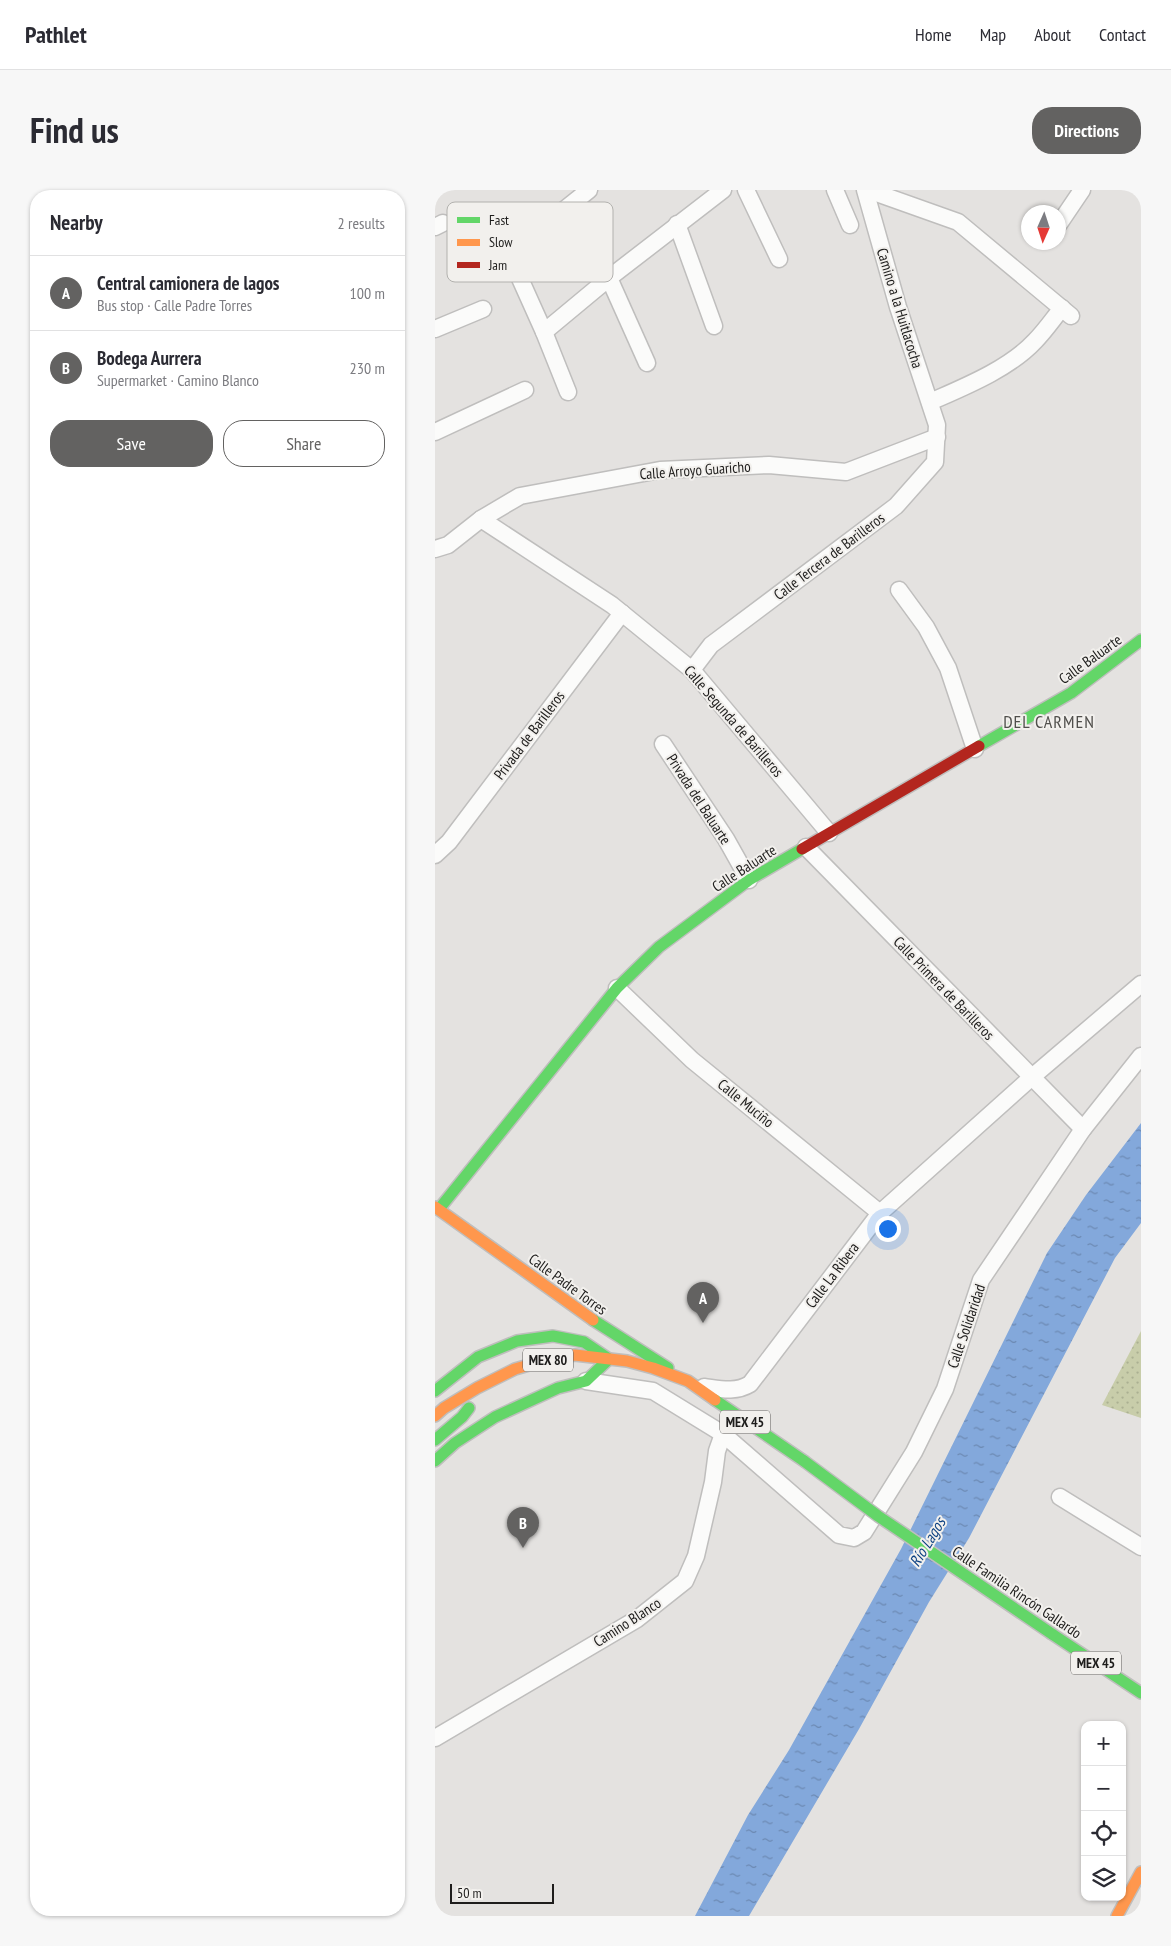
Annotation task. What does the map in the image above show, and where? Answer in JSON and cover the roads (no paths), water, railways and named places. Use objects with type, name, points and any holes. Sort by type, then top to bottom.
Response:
[{"type":"main road","name":"Calle Baluarte","points":[[437,1208],[617,988],[659,947],[749,880],[1071,693],[1141,640]]},
{"type":"main road","name":"Calle Padre Torres","points":[[437,1208],[601,1326],[692,1384]]},
{"type":"main road","points":[[558,1388],[584,1342],[601,1326]]},
{"type":"main road","name":"MEX 45","points":[[435,1391],[478,1357],[517,1341],[553,1336],[584,1342],[609,1359],[653,1368],[692,1384]]},
{"type":"main road","name":"MEX 80","points":[[435,1416],[443,1408],[515,1370],[553,1358],[575,1355],[609,1359]]},
{"type":"main road","points":[[435,1461],[455,1444],[495,1417],[558,1388],[586,1381],[609,1359]]},
{"type":"main road","name":"MEX 80","points":[[435,1440],[462,1417],[491,1381]]},
{"type":"main road","name":"Calle Familia Rincón Gallardo","points":[[692,1384],[804,1461],[878,1516],[1141,1693]]},
{"type":"main road","points":[[1117,1916],[1141,1872]]},
{"type":"street","points":[[574,202],[589,190]]},
{"type":"street","points":[[613,275],[723,190]]},
{"type":"street","points":[[746,190],[779,259]]},
{"type":"street","points":[[835,190],[850,225]]},
{"type":"street","points":[[867,190],[958,222],[1066,312],[1034,342],[1001,368],[930,402]]},
{"type":"street","name":"Camino a la Huitlacocha","points":[[867,190],[898,307],[930,402],[937,431]]},
{"type":"street","points":[[1066,213],[1081,190]]},
{"type":"street","points":[[677,224],[714,326]]},
{"type":"street","points":[[522,282],[568,392]]},
{"type":"street","points":[[544,332],[604,282]]},
{"type":"street","points":[[611,282],[647,363]]},
{"type":"street","points":[[435,329],[483,309]]},
{"type":"street","points":[[435,432],[525,390]]},
{"type":"street","name":"Calle Arroyo Guaricho","points":[[435,549],[448,545],[481,519],[520,496],[660,470],[769,465],[845,472],[937,431]]},
{"type":"street","name":"Calle Tercera de Barilleros","points":[[692,670],[711,645],[896,506],[935,462],[937,431]]},
{"type":"street","name":"Calle Segunda de Barilleros","points":[[481,519],[621,613],[692,670],[829,833]]},
{"type":"street","points":[[899,590],[926,627],[948,668],[975,750]]},
{"type":"street","name":"Privada de Barilleros","points":[[435,856],[449,842],[621,613]]},
{"type":"street","name":"Privada del Baluarte","points":[[663,744],[726,839],[749,880]]},
{"type":"street","name":"Calle Primera de Barilleros","points":[[806,847],[1083,1129]]},
{"type":"street","name":"Calle La Ribera","points":[[692,1384],[727,1390],[741,1389],[749,1384],[880,1213],[1032,1077],[1141,984]]},
{"type":"street","name":"Calle Muciño","points":[[617,988],[693,1060],[880,1213]]},
{"type":"street","name":"Calle Solidaridad","points":[[723,1434],[839,1535],[854,1538],[864,1532],[914,1452],[945,1389],[981,1280],[1083,1129],[1141,1056]]},
{"type":"street","points":[[586,1381],[653,1391],[723,1434]]},
{"type":"street","name":"Camino Blanco","points":[[435,1738],[637,1619],[685,1581],[696,1556],[713,1482],[717,1452],[723,1434]]},
{"type":"street","points":[[1060,1497],[1141,1547]]},
{"type":"water","name":"Río Lagos","points":[[1141,1123],[1141,1223],[1115,1258],[969,1538],[929,1602],[859,1729],[749,1916],[695,1916],[748,1815],[789,1750],[901,1549],[1047,1253],[1086,1195]]},
{"type":"place","name":"Central camionera de lagos","points":[[703,1323]]},
{"type":"place","name":"Bodega Aurrera","points":[[523,1548]]},
{"type":"district","name":"DEL CARMEN","points":[[1049,721]]}]
